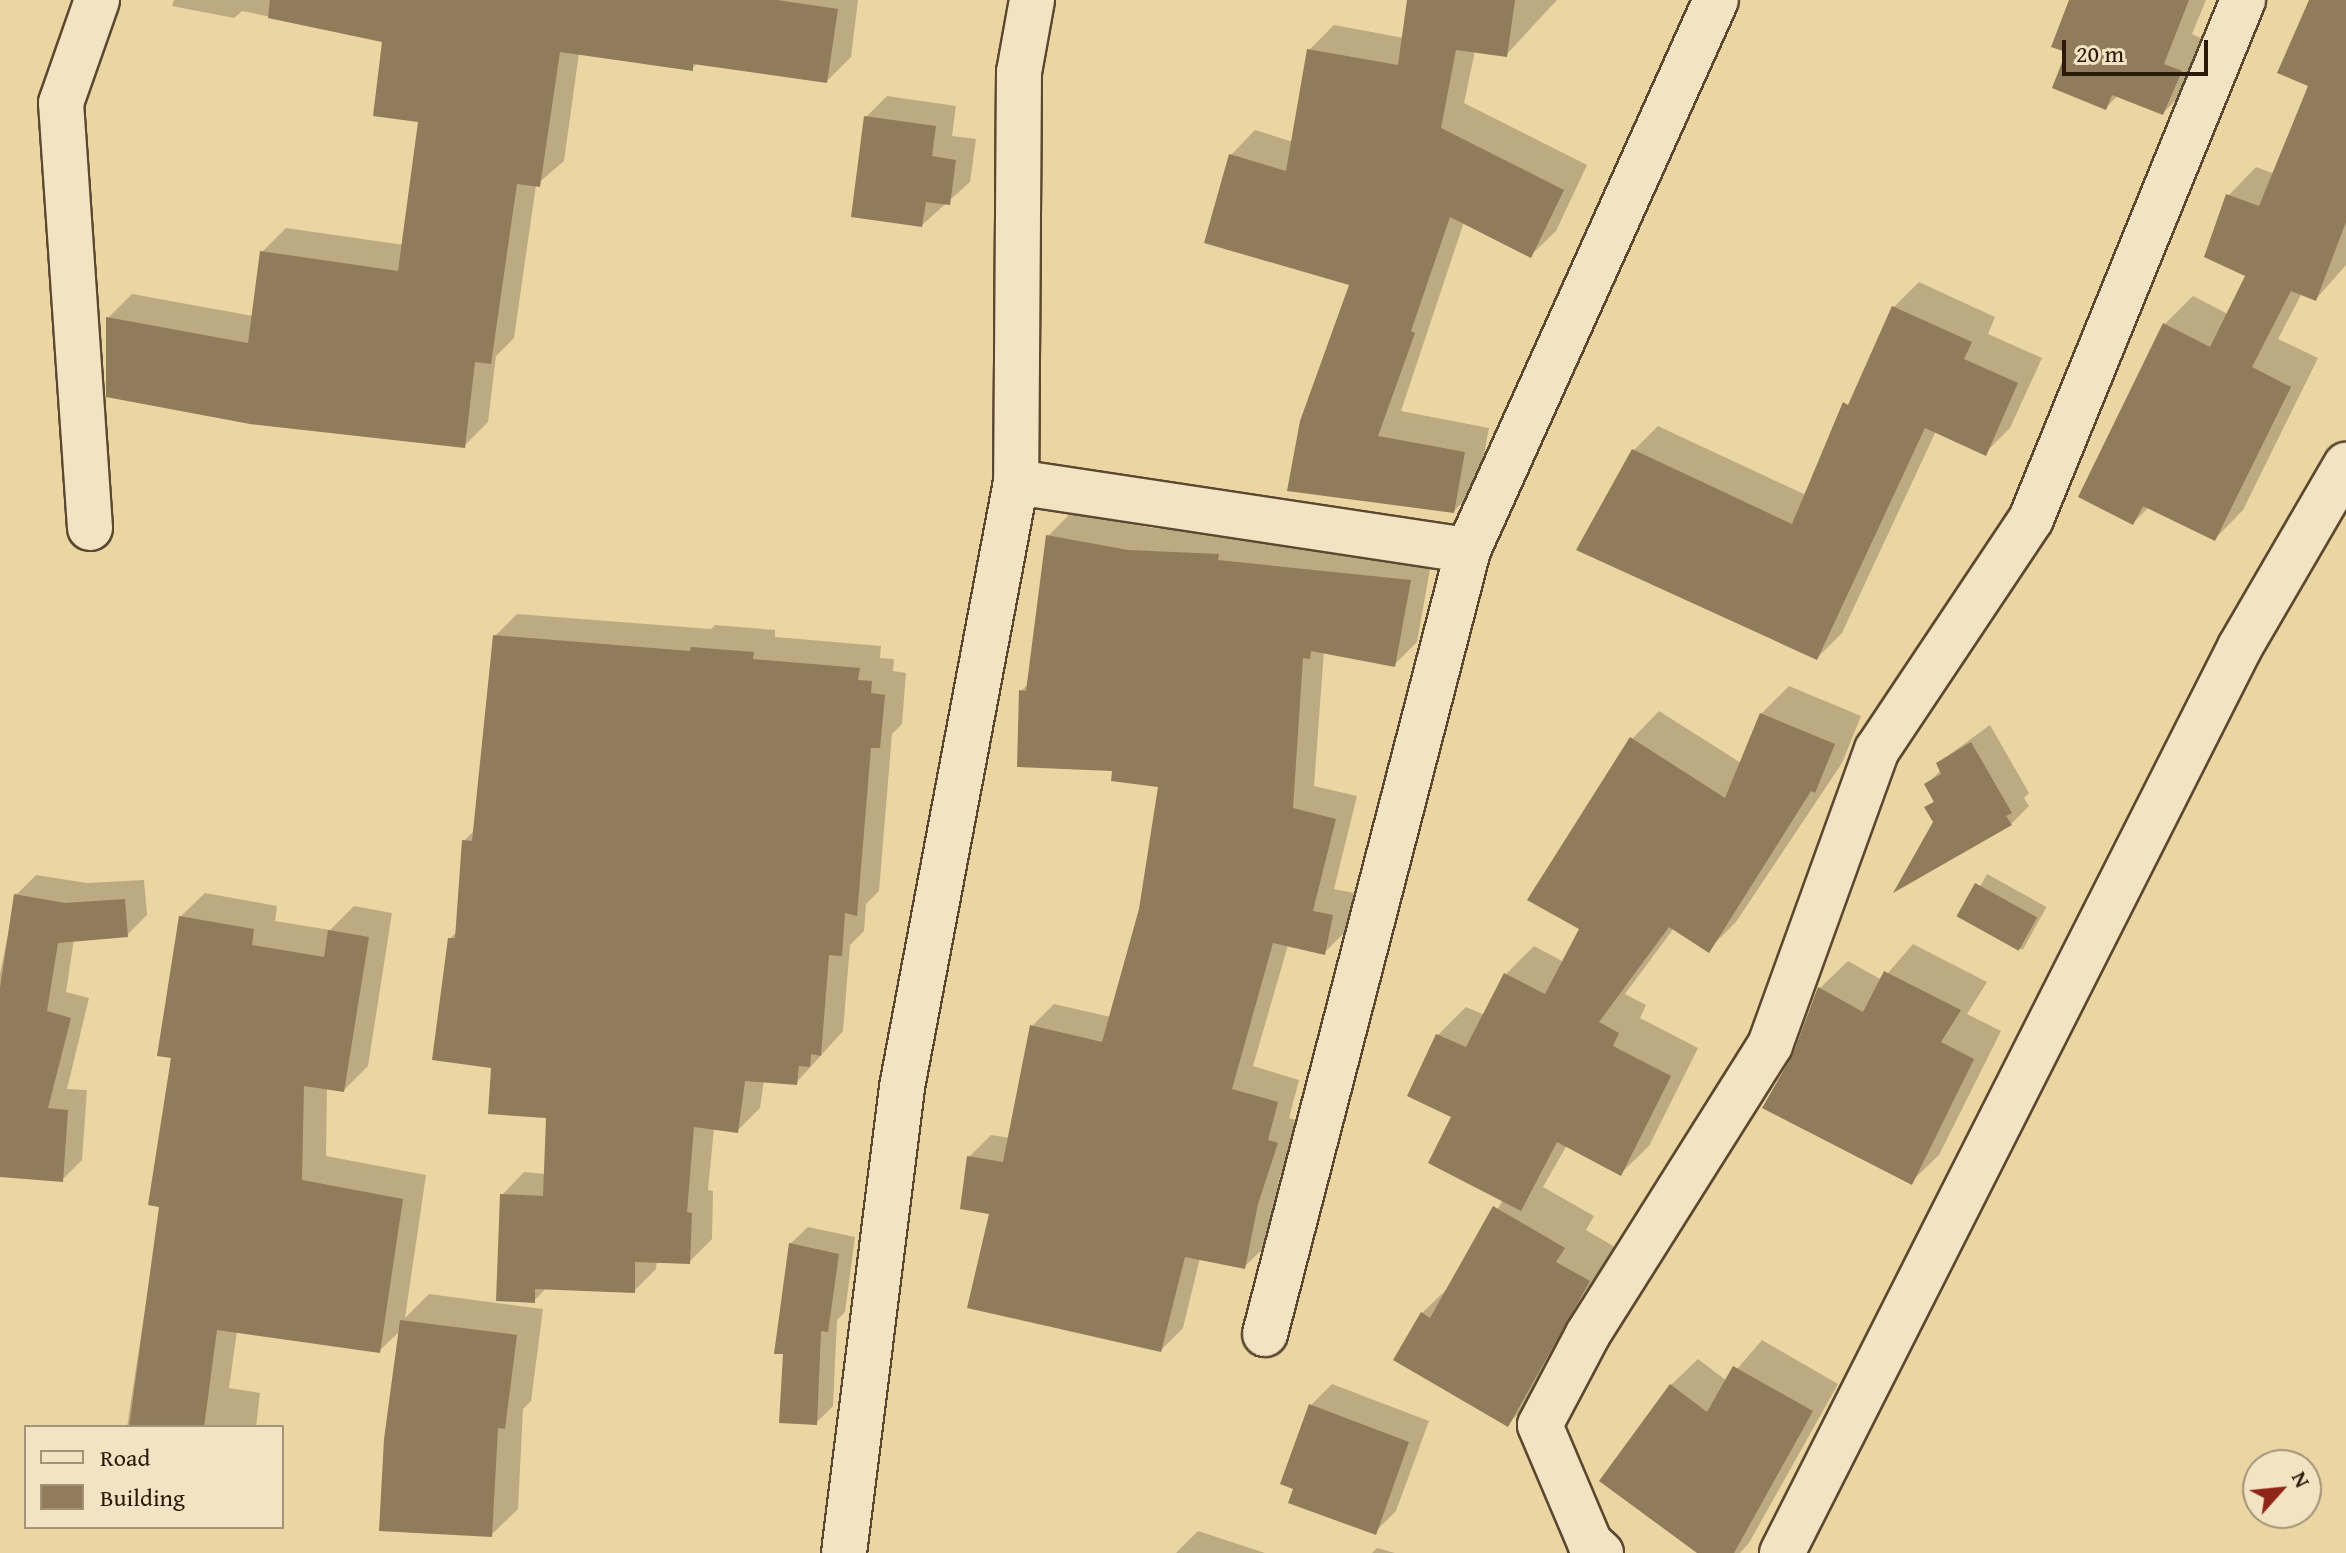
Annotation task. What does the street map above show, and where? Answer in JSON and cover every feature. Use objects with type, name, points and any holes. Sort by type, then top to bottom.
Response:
[{"type":"street","points":[[90,528],[61,103],[97,0]]},
{"type":"street","points":[[844,1553],[902,1087],[1016,482],[1019,72],[1032,0]]},
{"type":"street","points":[[1265,1334],[1468,550],[1716,0]]},
{"type":"street","points":[[1601,1553],[1590,1543],[1540,1425],[1588,1334],[1770,1045],[1877,750],[2031,519],[2243,0]]},
{"type":"street","points":[[1782,1553],[2240,647],[2346,465]]},
{"type":"street","points":[[1016,482],[1468,550]]},
{"type":"building","points":[[270,0],[777,0],[838,9],[827,83],[693,64],[693,71],[560,52],[540,187],[517,184],[491,364],[475,362],[465,448],[250,424],[106,397],[106,317],[248,343],[260,251],[398,271],[418,122],[373,116],[382,42],[268,18]]},
{"type":"building","points":[[1407,0],[1515,0],[1507,57],[1456,50],[1441,128],[1564,190],[1531,258],[1450,217],[1411,331],[1415,333],[1378,436],[1465,452],[1454,513],[1287,491],[1300,421],[1349,285],[1204,243],[1229,154],[1286,171],[1307,49],[1398,65]]},
{"type":"building","points":[[2069,0],[2189,0],[2164,64],[2182,71],[2163,115],[2112,95],[2106,110],[2052,88],[2066,52],[2051,47]]},
{"type":"building","points":[[2309,0],[2346,0],[2346,222],[2316,301],[2291,291],[2252,367],[2291,387],[2215,541],[2143,506],[2133,525],[2078,497],[2163,323],[2210,347],[2245,276],[2204,257],[2226,194],[2259,206],[2308,86],[2277,73]]},
{"type":"building","points":[[864,116],[936,126],[932,156],[956,160],[950,205],[926,202],[922,227],[851,217]]},
{"type":"building","points":[[1892,306],[1972,342],[1964,359],[2018,383],[1986,456],[1925,428],[1817,660],[1576,550],[1632,449],[1792,524],[1843,402],[1848,405]]},
{"type":"building","points":[[1046,535],[1128,550],[1219,554],[1218,560],[1411,580],[1395,667],[1311,651],[1310,659],[1303,658],[1293,808],[1336,819],[1313,911],[1333,915],[1325,955],[1273,943],[1232,1089],[1278,1102],[1268,1140],[1278,1143],[1258,1204],[1245,1269],[1185,1257],[1161,1352],[967,1308],[989,1214],[960,1209],[967,1156],[1003,1162],[1030,1025],[1102,1042],[1139,909],[1158,787],[1111,781],[1112,771],[1017,767],[1019,690],[1026,691]]},
{"type":"building","points":[[493,635],[690,651],[691,647],[754,652],[753,659],[860,668],[858,680],[872,681],[871,693],[885,695],[880,748],[871,748],[857,916],[845,913],[842,956],[829,955],[821,1056],[811,1054],[810,1067],[799,1066],[797,1085],[745,1081],[738,1133],[694,1127],[687,1212],[692,1213],[690,1264],[635,1262],[635,1293],[535,1289],[535,1303],[496,1301],[500,1194],[543,1196],[546,1118],[488,1114],[491,1068],[432,1060],[448,938],[455,938],[462,840],[472,841]]},
{"type":"building","points":[[1760,713],[1835,744],[1815,793],[1811,791],[1709,953],[1669,927],[1599,1022],[1619,1033],[1613,1046],[1671,1076],[1621,1176],[1557,1142],[1521,1211],[1428,1163],[1451,1117],[1407,1096],[1436,1034],[1466,1047],[1504,973],[1545,994],[1579,929],[1527,900],[1630,737],[1725,798]]},
{"type":"building","points":[[1971,742],[2012,813],[2006,816],[2012,825],[1893,893],[1933,822],[1924,807],[1934,802],[1924,784],[1941,774],[1936,763]]},
{"type":"building","points":[[1975,883],[2037,917],[2019,951],[1957,916]]},
{"type":"building","points":[[14,894],[65,903],[125,899],[128,937],[58,943],[47,1011],[71,1018],[48,1108],[68,1110],[63,1182],[0,1177],[0,988]]},
{"type":"building","points":[[179,916],[254,929],[252,945],[324,957],[328,930],[369,937],[344,1092],[304,1086],[302,1180],[403,1199],[380,1353],[217,1330],[204,1425],[129,1425],[159,1207],[148,1205],[171,1058],[157,1056]]},
{"type":"building","points":[[1884,971],[1961,1010],[1941,1042],[1974,1059],[1912,1185],[1762,1108],[1793,1054],[1818,987],[1863,1012]]},
{"type":"building","points":[[1493,1206],[1565,1248],[1556,1262],[1590,1281],[1508,1427],[1393,1360],[1421,1312],[1430,1318]]},
{"type":"building","points":[[789,1243],[839,1254],[828,1332],[821,1331],[817,1425],[779,1423],[783,1354],[774,1354]]},
{"type":"building","points":[[400,1320],[517,1335],[505,1429],[498,1428],[492,1537],[379,1531],[384,1439]]},
{"type":"building","points":[[1733,1366],[1813,1411],[1734,1553],[1697,1553],[1599,1481],[1670,1384],[1707,1412]]},
{"type":"building","points":[[1309,1404],[1409,1442],[1376,1535],[1288,1503],[1293,1489],[1280,1484]]}]
